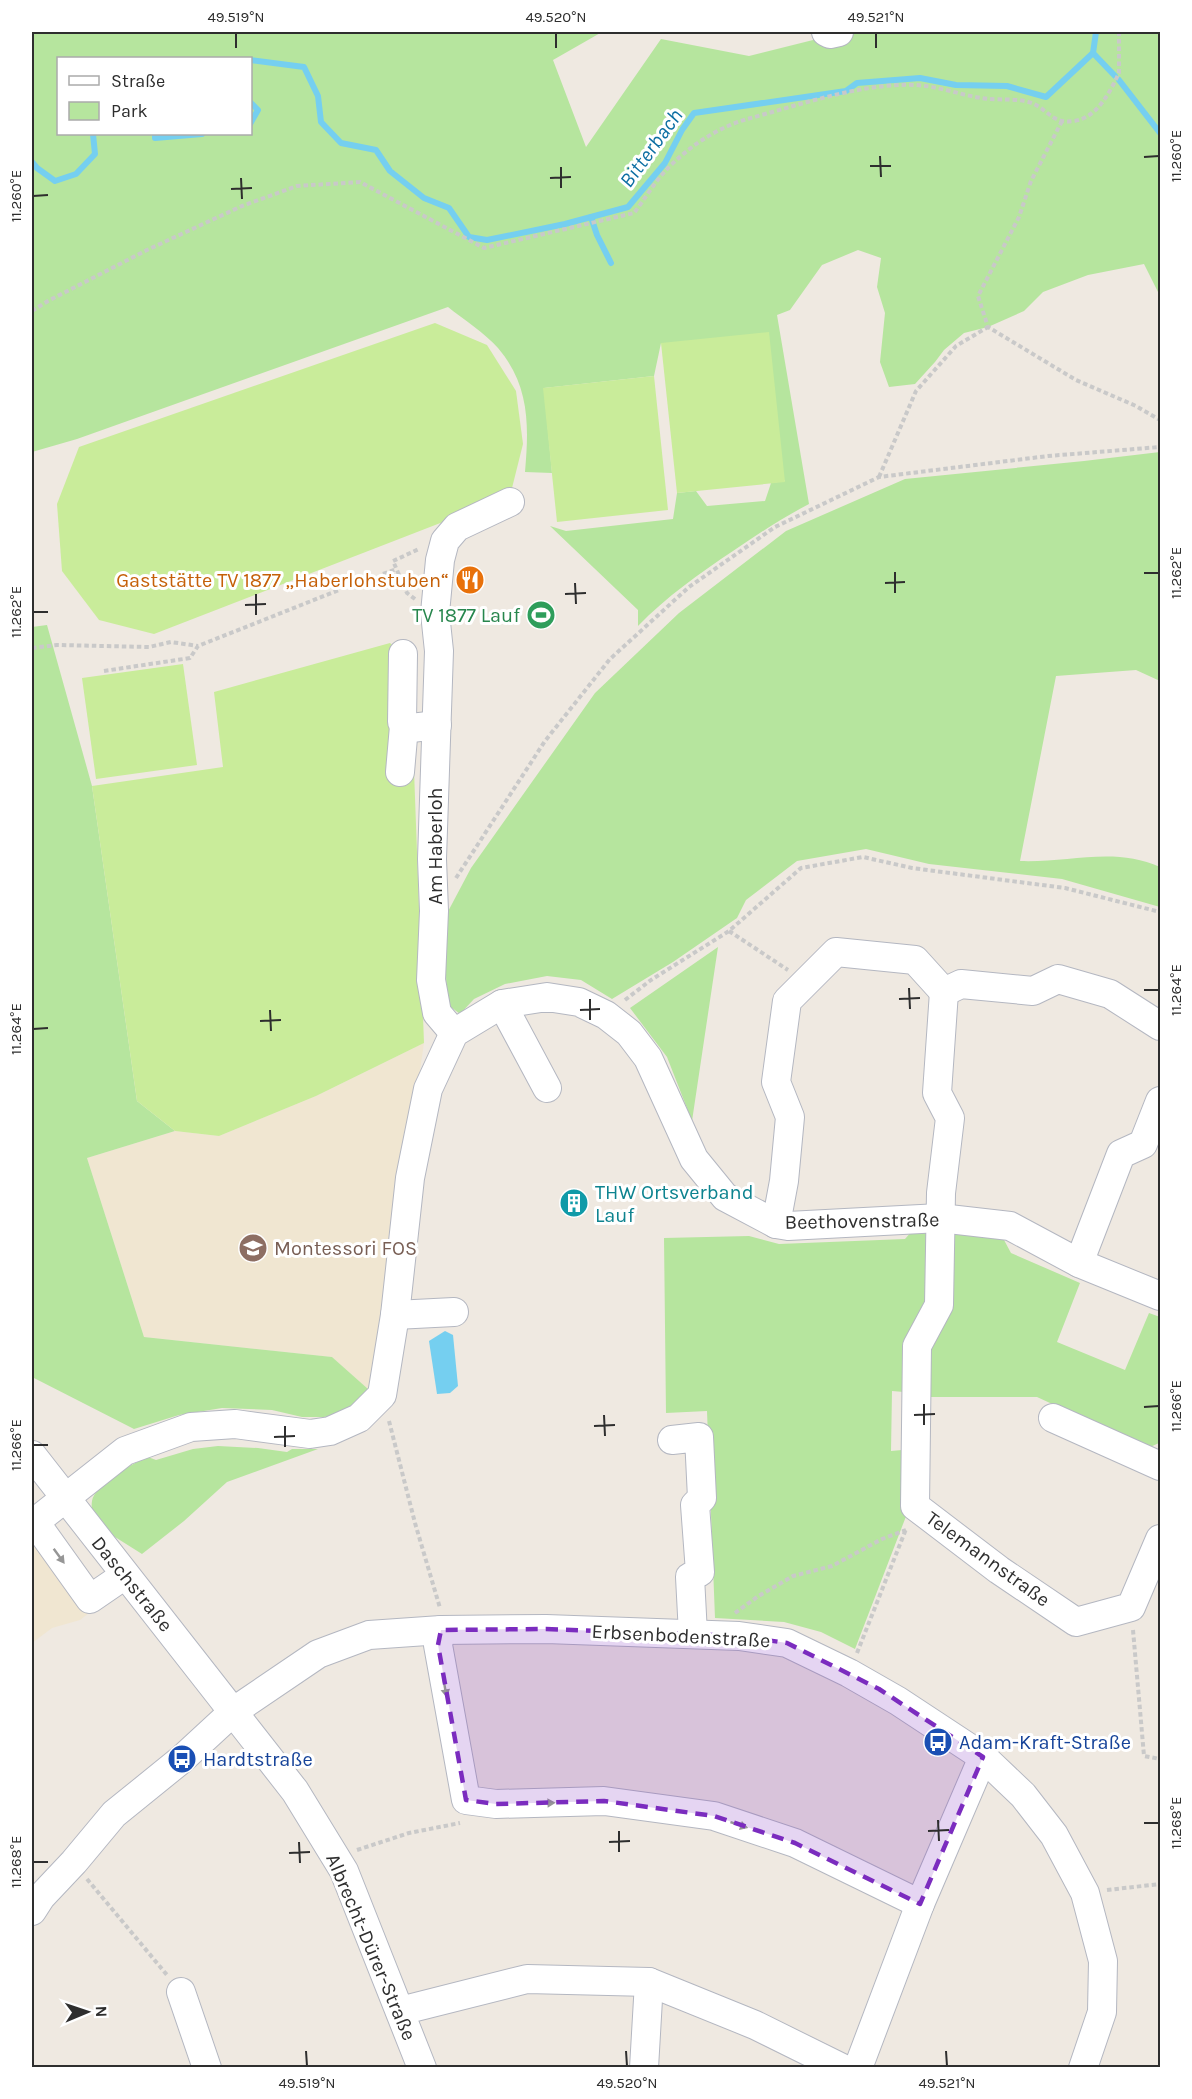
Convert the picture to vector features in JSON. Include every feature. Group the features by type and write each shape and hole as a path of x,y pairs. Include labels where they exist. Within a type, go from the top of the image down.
{"street":[{"path":"826,32 839,32"},
{"name":"Am Haberloh","path":"454,1033 436,1013 431,980 434,911 432,859 439,651 435,614 440,560 445,542 457,527 510,502"},
{"path":"400,772 404,726 401,718 403,654"},
{"path":"404,726 411,728 437,725"},
{"path":"776,1224 784,1181 790,1117 776,1082 787,1002 836,952 915,960 944,992 962,984 1033,991 1058,979 1110,994 1161,1026"},
{"name":"Telemannstraße","path":"944,992 938,1093 950,1118 941,1193 939,1305 916,1346 910,1518 999,1570 1076,1622 1131,1607"},
{"name":"Beethovenstraße","path":"454,1033 502,1004 547,997 579,1002 606,1015 628,1033 648,1058 694,1160 725,1197 776,1224 788,1226 940,1218 1010,1226 1079,1263 1161,1296"},
{"path":"502,1004 547,1088"},
{"path":"125,1575 90,1599 34,1522 125,1451 191,1427 235,1424 310,1434 330,1431 359,1418 382,1395 395,1315 410,1178 428,1089 454,1033"},
{"path":"1079,1263 1121,1154 1143,1144 1161,1101"},
{"path":"395,1315 454,1312"},
{"path":"1053,1418 1161,1466"},
{"path":"672,1440 699,1437 702,1498 695,1505 699,1572 690,1577 693,1634"},
{"name":"Daschstraße","path":"32,1455 234,1712"},
{"path":"1131,1607 1161,1539"},
{"name":"Erbsenbodenstraße","path":"234,1712 318,1654 369,1635 441,1630 546,1629 723,1635 787,1643 849,1673 898,1701 983,1757 1023,1795 1054,1835 1085,1893 1103,1961 1102,2012 1083,2067"},
{"path":"441,1630 438,1646 466,1800 496,1804 604,1801 714,1816 795,1843 920,1904"},
{"path":"32,1911 41,1896 74,1862 114,1814 182,1759 234,1712"},
{"name":"Albrecht-Dürer-Straße","path":"234,1712 296,1791 344,1871 422,2067"},
{"path":"858,2067 920,1904 983,1757"},
{"path":"400,2012 527,1979 649,1982 755,2025 842,2067"},
{"path":"644,2067 649,1982"},
{"path":"181,1992 207,2067"}],"path":[{"path":"32,311 158,245 242,206 297,186 360,182 484,248 634,213 668,168 709,134 728,124 867,89 911,85 928,87 987,99 1034,104 1050,117 1062,121 1076,121 1091,115 1107,96 1119,73 1119,32"},
{"path":"1062,121 1031,181 1018,217 978,296 988,327 1076,380 1137,406 1161,420"},
{"path":"879,477 916,391 956,345 988,327"},
{"path":"454,881 545,741 610,659 689,587 775,527 879,477 1048,456 1161,447"},
{"path":"382,574 397,569"},
{"path":"32,648 57,645 149,647 171,642 198,646 339,590"},
{"path":"104,671 190,658 198,646"},
{"path":"606,1015 651,980 729,931 801,867 863,857 912,868 1065,888 1161,912"},
{"path":"729,931 793,973 804,984"},
{"path":"382,1395 442,1616 441,1630"},
{"path":"723,1635 735,1613 757,1597 793,1576 832,1566 882,1539 910,1518"},
{"path":"849,1673 910,1518"},
{"path":"1131,1607 1144,1756 1161,1759"},
{"path":"338,1862 355,1851 398,1837 462,1822 466,1800"},
{"path":"74,1862 181,1992"},
{"path":"1085,1893 1161,1884"}],"highlighted area":[{"path":"546,1629 739,1636 787,1643 879,1689 983,1757 920,1904 795,1843 714,1816 604,1801 496,1804 466,1800 438,1645 441,1630"}],"shaded area":[{"name":"Montessori FOS","path":"424,1043 380,1344 368,1389 332,1357 144,1337 87,1158 175,1131 219,1136 316,1096"},
{"path":"32,1530 94,1609 80,1620 52,1628 32,1643"}],"green space":[{"path":"32,32 602,32 553,60 586,147 661,39 749,56 845,32 1160,32 1160,296 1144,264 1088,275 1043,292 1024,311 988,327 964,333 944,350 915,384 889,387 880,362 885,313 877,287 881,258 858,250 822,265 790,310 777,315 809,504 770,526 708,568 672,595 638,626 638,610 550,526 566,531 673,519 677,493 696,491 707,506 765,501 771,483 785,481 661,343 654,376 544,388 552,473 525,472 527,423 525,407 522,392 509,362 481,332 448,307 77,439 32,452"},
{"path":"435,323 487,345 516,391 523,444 510,496 154,634 99,620 62,571 57,504 79,447"},
{"path":"769,332 785,482 677,493 661,343"},
{"path":"654,376 668,510 557,522 543,388"},
{"path":"1160,452 1160,681 1136,670 1056,676 1020,861 1108,856 1143,861 1160,867 1160,907 1062,879 929,864 866,849 797,861 746,900 737,918 673,962 612,999 581,980 547,976 505,984 474,999 460,1014 447,1004 444,919 471,868 595,693 679,613 786,531 905,479"},
{"path":"47,625 92,786 137,1101 175,1131 87,1158 144,1337 332,1357 368,1389 347,1412 324,1417 302,1417 272,1410 222,1408 179,1415 134,1429 32,1377 32,627"},
{"path":"390,643 410,661 424,1043 316,1096 219,1136 175,1131 137,1101 92,786 223,767 214,692"},
{"path":"183,664 197,765 96,779 82,678"},
{"path":"718,947 692,1121 667,1057 630,1008"},
{"path":"912,1231 925,1233 931,1242 932,1303 904,1392 892,1391 891,1451 902,1450 910,1506 855,1649 821,1632 784,1622 715,1618 707,1411 666,1413 664,1238 749,1236 779,1244 905,1239"},
{"path":"960,1231 1004,1240 1011,1253 1080,1283 1057,1342 1125,1370 1149,1313 1160,1317 1159,1443 1148,1448 1037,1397 924,1397 924,1347 950,1239"},
{"path":"218,1446 287,1452 292,1449 318,1449 227,1482 184,1521 142,1554 115,1537 102,1533 93,1514 92,1501 107,1481 148,1457 156,1460 193,1449"}],"water":[{"path":"445,1331 453,1335 458,1386 450,1393 437,1394 429,1341"}],"waterway":[{"name":"Bitterbach","path":"252,60 304,67 318,96 321,122 341,143 376,150 390,171 424,198 449,208 469,237 487,240 565,224 628,207 665,163 682,130 694,113 846,91 857,83 920,78 956,85 1007,86 1046,97 1093,53 1096,32"},
{"path":"1093,53 1115,76"},
{"path":"1119,80 1160,133"},
{"name":"Bitterbach","path":"252,104 258,110 252,120"},
{"name":"Bitterbach","path":"32,162 55,181 76,174 95,154 93,135"},
{"name":"Bitterbach","path":"155,135 155,138 190,135"},
{"path":"591,217 611,263"}],"place":[{"name":"Gaststätte TV 1877 „Haberlohstuben“","path":"470,580"},
{"name":"TV 1877 Lauf","path":"541,615"},
{"name":"THW Ortsverband Lauf","path":"574,1203"},
{"name":"Montessori FOS","path":"253,1248"},
{"name":"Adam-Kraft-Straße","path":"938,1742"},
{"name":"Hardtstraße","path":"182,1759"}]}
